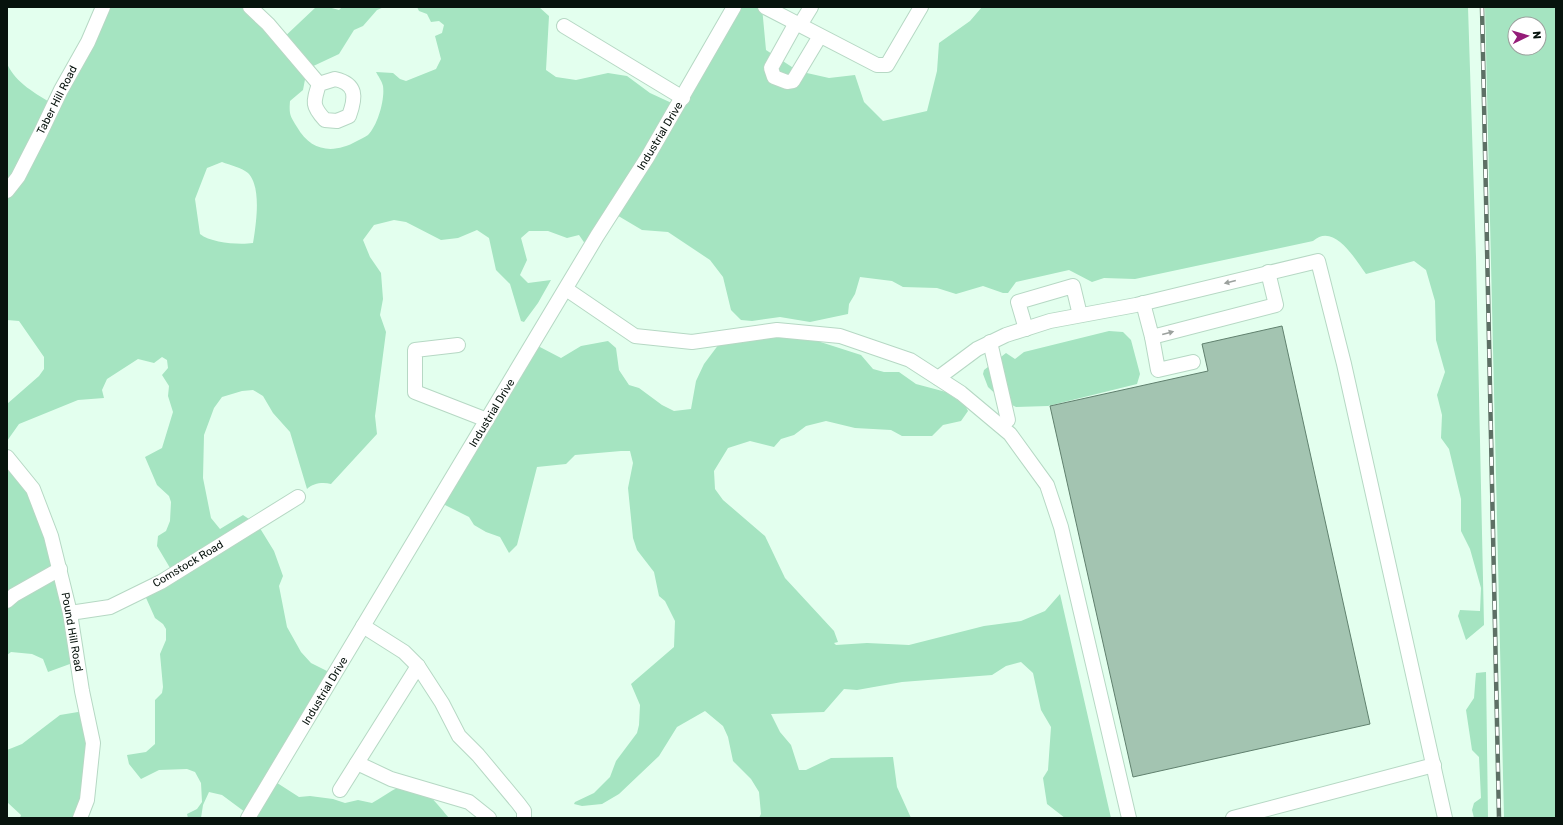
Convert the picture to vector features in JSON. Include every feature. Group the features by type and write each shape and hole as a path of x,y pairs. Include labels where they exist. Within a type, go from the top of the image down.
{"street":[{"name":"Taber Hill Road","path":"7,191 18,177 61,90 88,42 103,7"},
{"path":"250,7 268,24 319,84"},
{"name":"Industrial Drive","path":"248,818 597,236 683,98 734,7"},
{"path":"765,7 877,65 887,65 921,7"},
{"path":"811,7 798,24 771,68 774,77 787,82 793,81 820,36"},
{"path":"564,26 683,98"},
{"path":"938,378 977,349 990,342 1006,335 1050,321 1143,303 1318,261 1346,371 1445,818"},
{"path":"1152,337 1276,305 1268,272"},
{"path":"1026,329 1018,302 1073,286 1080,316"},
{"path":"566,289 634,336 692,342 777,330 840,336 910,360 960,393 1010,434 1047,485 1061,527 1129,818"},
{"path":"1143,303 1152,337 1158,370 1193,362"},
{"path":"990,342 1008,420"},
{"path":"458,345 415,350 415,392 488,420"},
{"name":"Pound Hill Road","path":"7,457 33,489 51,536 70,613 82,691 93,743 87,800 80,818"},
{"name":"Comstock Road","path":"70,613 110,607 161,582 298,497"},
{"path":"7,601 14,595 60,569"},
{"path":"363,626 404,652 418,666 442,703 458,736 478,755 518,803 524,811 524,818"},
{"path":"340,790 418,666"},
{"path":"357,763 391,779 469,802 489,818"},
{"path":"1233,818 1434,765"}],"green space":[{"path":"105,7 259,7 280,41 316,7 328,7 339,10 342,7 384,7 377,10 363,26 354,30 339,54 307,69 303,90 290,101 290,115 309,142 316,146 332,149 348,145 368,135 372,131 378,119 383,98 381,80 376,72 393,73 400,79 406,81 436,69 441,59 435,36 442,33 444,25 439,21 431,22 427,14 419,11 417,7 539,7 549,16 546,70 556,77 576,80 608,73 627,76 650,93 676,105 735,7 762,7 766,50 798,71 829,78 855,75 864,102 883,121 927,111 937,71 939,43 970,21 982,7 1468,7 1476,257 1484,625 1466,640 1458,616 1460,610 1480,611 1481,588 1470,549 1461,531 1461,499 1449,449 1441,438 1442,415 1437,395 1445,372 1436,340 1435,301 1426,270 1414,261 1366,274 1350,252 1336,239 1329,236 1321,236 1313,241 1135,279 1104,278 1092,282 1069,270 1016,282 1008,293 1003,293 983,286 956,294 937,288 903,287 892,281 860,277 855,294 849,304 848,314 810,322 780,317 752,321 741,320 731,310 723,277 710,260 668,232 642,230 615,214 590,251 579,235 567,238 548,231 529,231 521,238 527,260 520,275 528,283 551,280 538,303 524,322 521,321 510,284 496,270 489,238 477,230 458,238 441,240 406,222 394,220 374,225 363,240 370,257 381,273 383,299 380,315 386,332 375,416 377,434 331,484 325,483 312,485 307,489 290,432 273,413 263,396 253,390 242,391 222,397 214,408 204,435 203,478 211,518 220,529 243,515 258,525 274,551 283,576 279,586 287,627 301,652 311,663 333,674 271,779 299,797 310,796 333,799 345,803 358,800 372,803 399,787 406,785 414,786 421,789 434,800 449,818 249,818 249,815 222,795 209,792 203,805 201,818 188,818 187,814 197,809 202,802 201,783 195,772 187,769 159,770 141,779 129,764 127,755 146,752 155,744 155,700 162,693 163,687 160,654 166,640 166,629 163,624 155,618 143,591 173,573 157,546 158,536 166,531 170,521 171,502 169,496 157,485 145,457 162,448 173,412 168,396 169,386 162,375 168,368 167,360 162,357 154,363 138,359 107,379 102,390 104,398 78,400 19,424 7,441 7,404 39,376 44,369 44,357 19,321 7,320 7,64 21,83 53,104","holes":["222,162 245,171 252,179 257,197 253,243 225,243 200,234 195,199 207,168"]},
{"path":"1485,7 1556,7 1556,818 1504,818"},
{"path":"1109,331 1123,332 1131,340 1140,374 1137,384 1048,406 1016,407 1002,400 988,387 983,374 984,370 1006,353 1015,359 1024,352"},
{"path":"758,334 808,338 861,355 873,369 884,372 899,372 916,384 946,392 965,405 968,411 961,421 943,425 932,436 902,436 891,430 855,428 826,421 806,426 794,435 781,439 774,447 750,441 728,448 714,471 715,489 723,500 765,536 785,578 834,631 838,642 834,643 836,645 867,643 909,645 984,626 1021,621 1045,611 1060,594 1111,818 1065,818 1047,804 1043,778 1048,770 1051,727 1041,710 1033,673 1021,662 1006,666 992,675 902,682 857,690 844,689 824,712 771,714 780,732 791,745 799,770 806,770 831,758 893,757 897,787 911,818 759,818 761,814 759,792 751,779 733,761 728,737 723,726 705,711 677,727 659,756 619,794 602,804 582,806 574,804 575,802 594,793 610,777 616,761 637,733 640,705 631,684 674,647 675,621 665,601 659,596 654,572 637,550 633,538 628,488 633,463 630,451 575,455 566,464 537,467 517,545 509,553 500,537 486,532 474,525 469,517 441,503 538,346 561,358 581,346 608,341 616,348 619,370 629,385 639,388 662,405 674,411 691,409 696,381 704,364 719,344"},
{"path":"7,456 35,489 78,661 48,672 43,659 32,654 11,652 7,655"},
{"path":"1486,672 1488,818 1474,818 1472,810 1474,803 1481,798 1479,757 1472,750 1466,710 1474,698 1476,673"},
{"path":"84,711 88,741 82,797 77,818 20,818 21,815 7,802 7,750 22,744 60,715"}],"building":[{"path":"1282,326 1370,724 1133,777 1050,406 1208,371 1202,344"}],"railway":[{"path":"1482,7 1499,818"}]}
